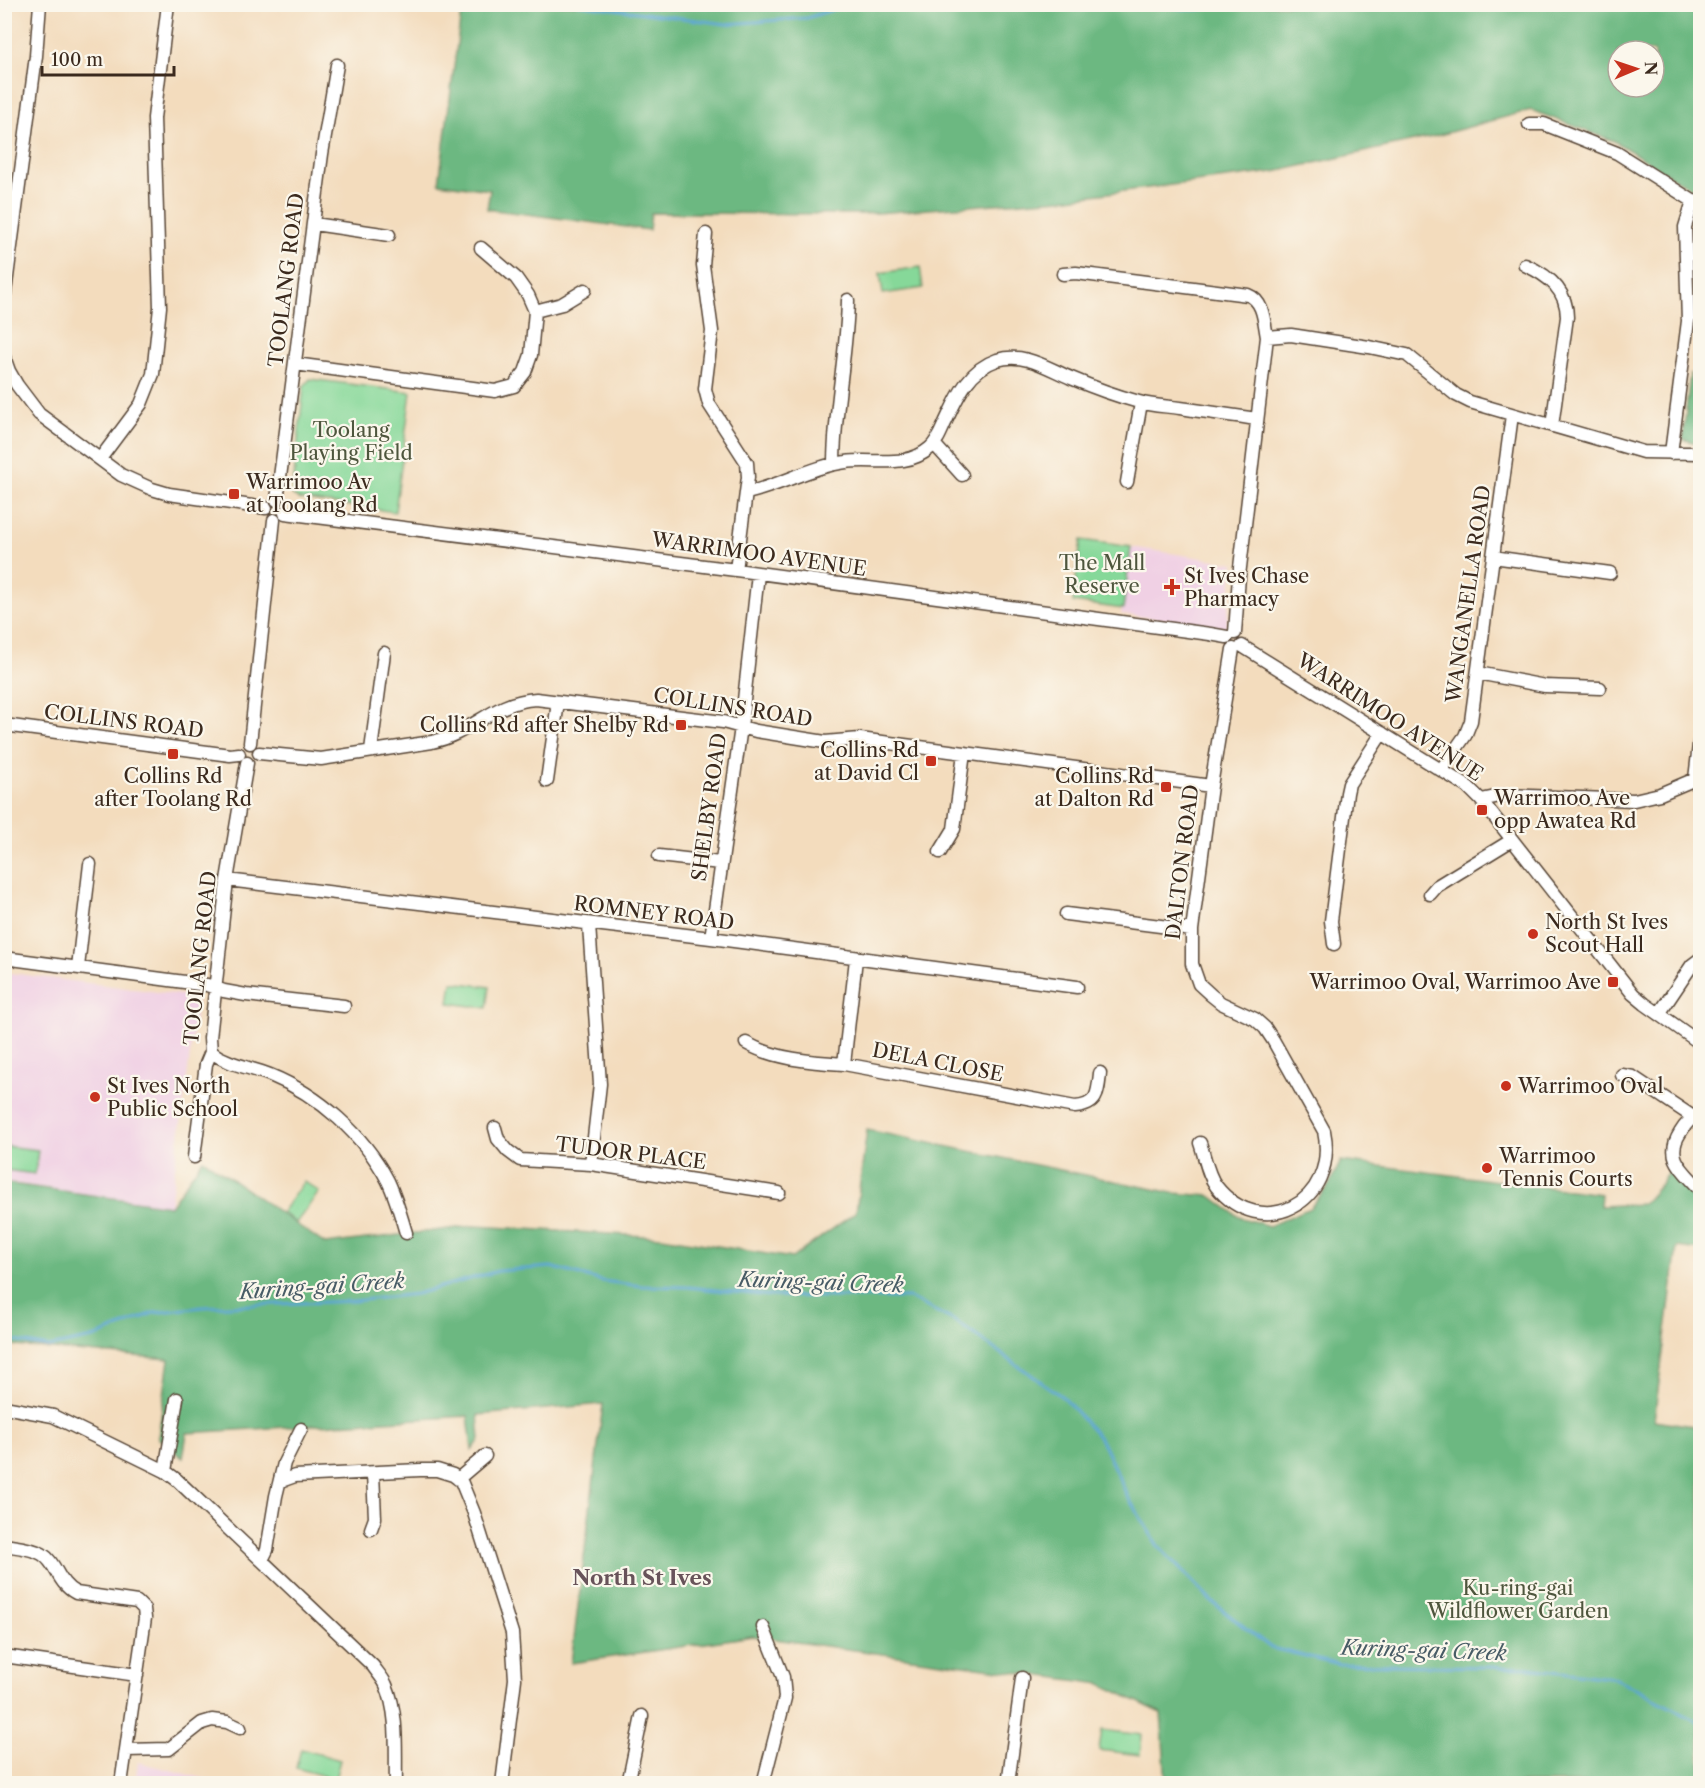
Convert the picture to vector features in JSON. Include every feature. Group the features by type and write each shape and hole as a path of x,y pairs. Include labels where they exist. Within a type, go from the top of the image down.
{"street":[{"path":"4,300 6,269 36,56 40,4"},
{"path":"100,459 141,404 153,374 160,307 154,118 168,4"},
{"name":"TOOLANG ROAD","path":"277,500 322,154 337,65"},
{"path":"1529,124 1544,124 1617,153 1697,202 1685,227 1688,321 1671,453"},
{"path":"314,224 389,235"},
{"path":"706,234 703,265 712,331 705,389 709,404 747,463 748,477 735,570"},
{"path":"295,364 495,391 514,386 525,372 531,356 535,311 528,295 516,278 481,248"},
{"path":"1525,265 1538,270 1559,288 1567,306 1552,426"},
{"name":"DALTON ROAD","path":"1063,274 1076,273 1248,295 1260,304 1267,337 1239,576 1234,641 1211,786 1192,930 1192,964 1199,984 1221,1003 1255,1019 1265,1028 1324,1131 1327,1145 1326,1163 1320,1180 1302,1202 1273,1213 1257,1212 1243,1208 1228,1199 1215,1184 1200,1143"},
{"path":"535,311 562,304 585,290"},
{"path":"834,464 834,432 848,321 848,300"},
{"path":"1267,337 1292,335 1369,347 1407,356 1456,395 1470,402 1643,452 1701,453"},
{"path":"4,357 17,385 39,414 121,475 169,494 266,508"},
{"path":"746,493 847,461 891,462 908,460 923,453 934,444 969,378 997,360 1029,359 1071,378 1141,403 1257,419"},
{"path":"1127,482 1141,403"},
{"name":"WANGANELLA ROAD","path":"1441,770 1465,736 1471,722 1512,415"},
{"path":"934,444 962,475"},
{"path":"277,500 284,504 285,513 281,519 274,520 268,517 266,508 269,502 277,500"},
{"name":"WARRIMOO AVENUE","path":"285,513 1210,633 1234,641 1462,783 1481,800 1633,994 1701,1042"},
{"path":"250,743 274,520"},
{"path":"1493,557 1610,573"},
{"name":"SHELBY ROAD","path":"711,938 741,727 758,574"},
{"path":"371,750 384,653"},
{"path":"1478,672 1545,686 1600,688"},
{"name":"COLLINS ROAD","path":"259,753 321,759 446,738 505,705 524,700 723,722 756,731 825,742 860,739 1211,786"},
{"path":"546,782 558,702"},
{"name":"COLLINS ROAD","path":"4,725 230,754 243,758"},
{"path":"1334,944 1331,921 1349,784 1382,733"},
{"path":"1481,800 1504,795 1634,800 1660,794 1698,778 1701,736"},
{"path":"250,743 259,753 255,761 243,758 242,746 250,743"},
{"path":"940,852 954,829 964,753"},
{"name":"TOOLANG ROAD","path":"194,1157 206,1064 211,1052 215,988 243,758"},
{"path":"1430,894 1437,886 1512,840"},
{"path":"659,856 720,863"},
{"path":"78,967 90,864"},
{"name":"ROMNEY ROAD","path":"227,880 711,938 1077,987"},
{"path":"1066,914 1192,930"},
{"path":"589,925 600,1084 591,1164"},
{"path":"4,958 207,985 246,995 344,1006"},
{"path":"844,1064 856,959"},
{"path":"1659,1014 1692,965 1701,959"},
{"name":"DELA CLOSE","path":"746,1043 761,1051 1075,1107 1091,1102 1098,1093 1100,1073"},
{"path":"211,1052 224,1061 270,1075 294,1087 339,1119 376,1160 389,1183 406,1233"},
{"path":"1622,1076 1633,1077 1697,1115 1685,1125 1676,1138 1672,1150 1676,1162 1701,1189"},
{"name":"TUDOR PLACE","path":"495,1128 498,1139 520,1160 591,1164 779,1193"},
{"path":"165,1471 177,1399"},
{"path":"4,1407 53,1416 165,1471 373,1666 386,1683 391,1700 396,1784"},
{"path":"262,1560 267,1550 284,1463 302,1429"},
{"path":"458,1479 485,1456"},
{"path":"280,1481 295,1476 437,1470 458,1479 467,1492 512,1633 515,1680 502,1784"},
{"path":"370,1529 375,1518 373,1473"},
{"path":"4,1545 40,1553 47,1559 67,1588 76,1593 137,1602 144,1609 145,1618 121,1784"},
{"path":"763,1627 785,1687 785,1698 763,1784"},
{"path":"4,1656 137,1675"},
{"path":"1008,1784 1022,1678"},
{"path":"628,1784 642,1716"},
{"path":"126,1750 169,1749 177,1745 202,1723 212,1720 227,1722 240,1728"}],"shaded area":[{"path":"1131,547 1234,563 1226,628 1121,614"},
{"name":"St Ives North Public School","path":"10,973 189,996 197,1001 170,1206 5,1182 4,1012"},
{"path":"138,1762 222,1783 135,1783"}],"green space":[{"path":"462,5 1700,5 1700,192 1614,141 1531,110 1432,137 1274,172 1061,199 863,214 651,213 649,230 487,209 490,190 439,183"},
{"path":"920,267 923,288 883,294 880,273"},
{"path":"1690,374 1700,377 1700,443 1683,439"},
{"name":"Toolang Playing Field","path":"310,379 411,392 395,512 298,499 292,494 304,386"},
{"name":"The Mall Reserve","path":"1081,540 1131,547 1123,609 1073,602"},
{"path":"452,982 490,987 487,1008 449,1003"},
{"name":"Ku-ring-gai Wildflower Garden","path":"867,1130 1173,1193 1211,1196 1239,1217 1269,1226 1310,1208 1329,1185 1341,1161 1601,1194 1600,1206 1643,1204 1661,1184 1671,1167 1700,1201 1700,1250 1677,1247 1654,1420 1700,1427 1700,1783 1166,1783 1161,1713 1101,1684 753,1636 571,1663 603,1404 478,1415 480,1440 472,1450 468,1416 187,1433 183,1458 158,1438 169,1359 5,1345 5,1183 170,1206 203,1159 325,1244 474,1226 662,1237 792,1258 856,1212"},
{"path":"5,1146 38,1150 35,1174 5,1170"},
{"path":"304,1181 319,1192 296,1223 282,1212"},
{"path":"1102,1730 1142,1735 1140,1755 1099,1750"},
{"path":"301,1749 340,1760 335,1779 296,1768"}],"waterway":[{"path":"577,4 726,24 807,18 850,4"},
{"path":"1157,4 1195,9 1218,4"},
{"name":"Kuring-gai Creek","path":"4,1339 49,1347 93,1338 153,1313 202,1307 354,1301 416,1294 498,1271 551,1267 602,1281 642,1286 688,1287 771,1296 909,1298 955,1321 1064,1398 1101,1440 1129,1499 1158,1546 1211,1601 1271,1648 1340,1664 1529,1668 1617,1679 1700,1723"}],"place":[{"name":"Warrimoo Av at Toolang Rd","path":"234,494"},
{"name":"St Ives Chase Pharmacy","path":"1172,587"},
{"name":"Collins Rd after Shelby Rd","path":"681,725"},
{"name":"Collins Rd after Toolang Rd","path":"173,754"},
{"name":"Collins Rd at David Cl","path":"931,761"},
{"name":"Collins Rd at Dalton Rd","path":"1166,787"},
{"name":"Warrimoo Ave opp Awatea Rd","path":"1482,810"},
{"name":"North St Ives Scout Hall","path":"1533,934"},
{"name":"Warrimoo Oval, Warrimoo Ave","path":"1613,982"},
{"name":"Warrimoo Oval","path":"1506,1086"},
{"name":"St Ives North Public School","path":"95,1097"},
{"name":"Warrimoo Tennis Courts","path":"1487,1168"}],"district":[{"name":"North St Ives","path":"642,1577"}]}
